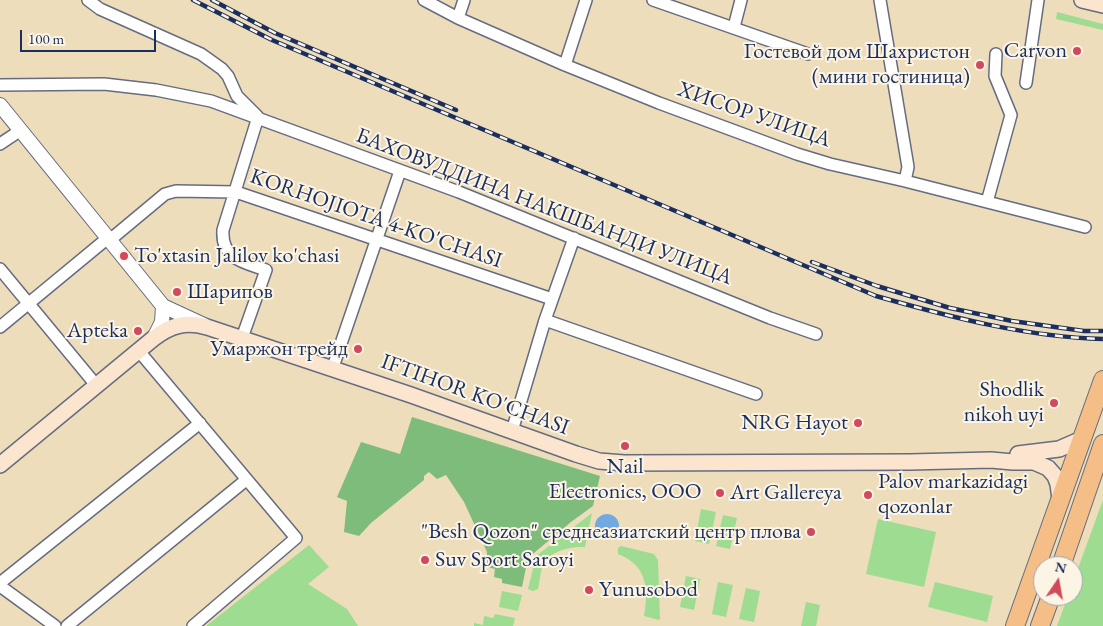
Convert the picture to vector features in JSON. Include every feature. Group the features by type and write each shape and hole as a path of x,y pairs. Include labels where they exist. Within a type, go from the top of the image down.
{"main road":[{"path":"1082,0 1103,5"},
{"name":"IFTIHOR KO'CHASI","path":"0,465 138,350 170,328 188,323 242,338 583,457 608,463 991,460 1034,462 1045,466 1053,473 1057,480 1060,500"},
{"path":"1015,626 1103,380"},
{"name":"IFTIHOR KO'CHASI","path":"991,460 1012,455 1059,449 1082,439"},
{"path":"1064,556 1103,444"},
{"path":"1040,626 1047,606"}],"street":[{"path":"88,0 100,8 201,54 222,69 228,76 237,96 258,117 223,230 226,250 232,257 266,270 242,338"},
{"name":"ХИСОР УЛИЦА","path":"424,0 458,18 565,66 797,154 830,164 1085,227"},
{"path":"458,18 464,0"},
{"path":"565,66 586,0"},
{"path":"653,0 808,54"},
{"path":"734,27 741,0"},
{"path":"880,0 908,167 905,181"},
{"path":"1026,83 1038,1"},
{"path":"986,202 1011,115 995,76 996,54"},
{"name":"БАХОВУДДИНА НАКШБАНДИ УЛИЦА","path":"0,85 104,84 156,90 211,101 459,192 770,318 816,334"},
{"path":"0,105 110,238 163,306 208,327"},
{"path":"0,144 21,130"},
{"path":"332,368 400,171"},
{"name":"KORHOJIOTA 4-KO'CHASI","path":"0,327 165,194 176,191 236,192 552,299"},
{"path":"512,431 545,320 574,238"},
{"path":"0,268 96,385"},
{"path":"154,338 162,322 163,306"},
{"path":"545,320 756,394"},
{"path":"138,350 296,538 193,626"},
{"path":"55,626 0,584 200,424"},
{"path":"67,626 246,480"}],"green space":[{"path":"1057,12 1103,24 1103,30 1056,19"},
{"path":"412,417 600,476 593,506 528,558 522,587 502,583 502,579 494,577 495,569 487,567 487,552 464,502 446,475 437,479 429,472 424,476 424,480 371,523 359,536 344,532 347,501 337,497 361,442 400,454"},
{"path":"1103,500 1103,626 1057,626 1064,606 1083,606 1083,556"},
{"path":"701,509 716,512 709,544 695,541"},
{"path":"592,513 585,547 561,550 550,556 543,565 538,589 533,591 528,589 536,556"},
{"path":"723,515 737,518 730,549 716,546"},
{"path":"878,519 936,532 924,587 866,574"},
{"path":"309,545 329,567 308,584 347,609 358,626 206,626"},
{"path":"621,546 654,554 658,560 659,620 644,616 646,587 644,579 635,565 618,554 618,548"},
{"path":"686,576 700,579 694,610 680,607"},
{"path":"718,582 733,585 726,617 712,614"},
{"path":"935,582 993,596 987,622 928,607"},
{"path":"746,588 760,591 754,622 739,619"},
{"path":"502,591 522,595 518,611 499,607"},
{"path":"806,602 820,605 816,626 801,626"},
{"path":"495,614 515,618 513,626 474,626 474,623 483,625 484,616 493,618"}],"water":[{"path":"607,514 612,515 618,521 618,531 612,537 607,538 602,537 596,531 595,526 596,521 602,515"}],"railway":[{"path":"193,0 272,40 876,296 988,325 1045,334 1103,339"},
{"path":"212,0 275,33 456,110"},
{"path":"812,262 877,286 950,308 1012,321 1084,331 1103,331"}],"place":[{"name":"Carvon","path":"1077,51"},
{"name":"Гостевой дом Шахристон (мини гостиница)","path":"980,65"},
{"name":"To'xtasin Jalilov ko'chasi","path":"124,256"},
{"name":"Шарипов","path":"177,292"},
{"name":"Apteka","path":"138,331"},
{"name":"Умаржон трейд","path":"358,349"},
{"name":"Shodlik nikoh uyi","path":"1054,403"},
{"name":"NRG Hayot","path":"858,423"},
{"name":"Nail Electronics, ООО","path":"625,446"},
{"name":"Art Gallereya","path":"720,493"},
{"name":"Palov markazidagi qozonlar","path":"868,495"},
{"name":"\"Besh Qozon\" среднеазиатский центр плова","path":"811,532"},
{"name":"Suv Sport Saroyi","path":"425,560"},
{"name":"Yunusobod","path":"589,590"}]}
